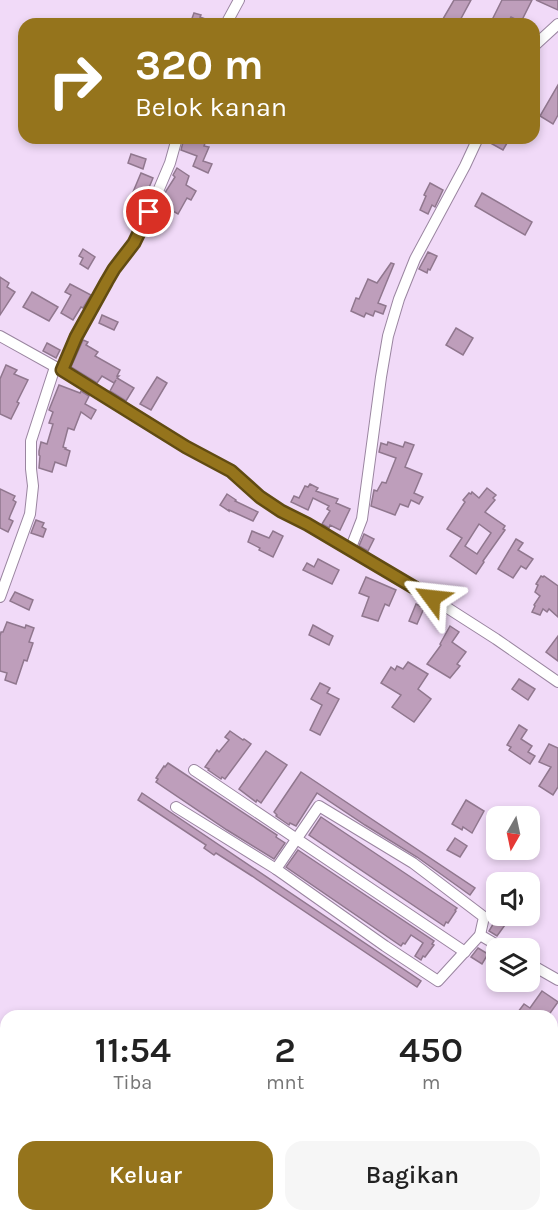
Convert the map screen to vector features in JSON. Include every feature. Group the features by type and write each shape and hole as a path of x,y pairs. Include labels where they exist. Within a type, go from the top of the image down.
{"street":[{"path":"229,18 239,0"},
{"path":"540,40 558,24"},
{"path":"0,597 30,514 33,486 31,441 58,369 114,269 142,229 170,163 175,144"},
{"path":"350,550 362,519 381,377 388,336 399,299 416,259 475,144"},
{"path":"0,336 186,447 231,471 271,505 307,524 473,624 558,682"},
{"path":"194,770 465,952"},
{"path":"176,807 276,869 438,981 480,935 484,917 413,863 318,806 276,869"},
{"path":"480,935 486,939"},
{"path":"540,970 558,980"}],"building":[{"path":"454,0 471,0 461,18 444,18"},
{"path":"502,0 532,0 523,18 493,18"},
{"path":"536,0 558,0 558,10"},
{"path":"194,13 203,18 192,18"},
{"path":"558,85 558,115 553,124 540,116"},
{"path":"182,144 205,144 204,146 209,147 203,161 212,164 208,173 193,166 197,156 181,150"},
{"path":"492,144 506,144 503,150"},
{"path":"131,154 146,159 143,169 128,163"},
{"path":"177,168 189,176 186,185 196,191 191,200 187,198 178,214 166,207 168,205 162,201 175,177 173,175"},
{"path":"141,173 153,178 148,190 144,188 140,195 133,192"},
{"path":"430,183 443,190 435,207 432,205 428,214 420,210"},
{"path":"482,193 532,222 525,235 475,206"},
{"path":"83,249 95,257 88,269 80,264 83,258 79,256"},
{"path":"428,252 437,256 427,273 419,269"},
{"path":"391,263 394,264 378,303 386,306 383,314 375,311 373,316 366,313 364,317 351,311 368,279 377,283"},
{"path":"0,277 9,283 7,287 15,292 0,315"},
{"path":"70,284 91,295 73,320 61,313 71,295 65,292"},
{"path":"32,292 58,307 49,321 23,307"},
{"path":"102,315 118,322 114,330 99,323"},
{"path":"456,328 473,338 463,355 446,345"},
{"path":"83,340 88,342 86,345 98,352 95,356 120,370 117,378 134,388 126,401 110,391 116,380 114,383 102,376 97,383 71,367"},
{"path":"47,343 60,350 56,358 43,351"},
{"path":"6,365 17,370 14,374 28,380 11,419 0,414 0,379"},
{"path":"157,377 167,383 151,410 140,404"},
{"path":"59,385 80,393 81,391 89,396 85,404 96,410 91,419 81,412 74,430 68,428 63,447 70,451 66,466 55,462 52,472 39,468 39,451 41,442 47,444 53,424 49,423 53,412 49,410"},
{"path":"388,442 403,447 405,442 414,445 405,467 422,474 414,493 423,497 419,504 411,500 408,507 400,504 395,515 371,506 374,490 377,491 382,482 386,483 396,458 379,452 381,443 387,445"},
{"path":"310,484 318,488 316,491 338,499 336,503 350,509 340,530 322,524 330,511 327,509 329,506 313,498 308,510 291,502 294,496 299,498 305,486 308,487"},
{"path":"487,488 496,495 493,498 495,500 485,512 505,526 503,529 505,530 476,574 450,556 462,538 447,529 469,493 472,492 479,498","holes":["479,524 491,533 477,554 465,546"]},
{"path":"0,489 15,496 13,500 16,502 9,519 13,521 8,532 0,528"},
{"path":"227,494 235,501 258,512 253,521 220,505"},
{"path":"36,520 44,523 42,527 46,529 43,537 31,533"},
{"path":"252,531 269,538 273,531 283,536 273,557 248,542"},
{"path":"364,534 374,539 368,551 359,546"},
{"path":"516,539 523,543 518,550 533,559 526,569 521,566 513,578 498,569"},
{"path":"318,559 339,570 332,584 303,570 307,563 314,567"},
{"path":"541,576 558,586 558,617 549,609 547,612 543,609 540,615 532,612 540,596 535,592 538,585 536,584"},
{"path":"366,577 396,590 389,606 385,604 378,621 362,616 369,597 359,593"},
{"path":"15,592 33,600 29,610 10,601"},
{"path":"416,604 424,608 417,624 409,621"},
{"path":"7,622 25,628 26,625 34,628 29,642 33,643 27,661 24,660 16,684 5,680 7,673 0,671 0,636"},
{"path":"313,625 333,636 329,645 309,635"},
{"path":"450,626 459,632 452,642 466,652 457,664 460,666 450,678 427,664 441,645"},
{"path":"558,636 558,661 546,652"},
{"path":"408,662 428,674 418,689 431,699 414,722 392,707 401,695 381,683 391,667 395,670 397,666 403,669"},
{"path":"519,679 535,689 528,700 512,689"},
{"path":"320,683 330,688 327,693 339,699 320,735 310,730 322,705 311,699"},
{"path":"519,725 527,730 521,739 532,746 528,752 535,756 530,764 509,750 511,747 507,745"},
{"path":"230,731 251,744 225,779 222,777 221,779 205,767 217,750 219,752 229,740 225,737"},
{"path":"549,744 558,748 558,787 553,795 539,786 551,767 539,762"},
{"path":"266,751 287,765 261,803 257,800 256,802 239,789"},
{"path":"168,763 277,835 276,837 285,843 274,859 156,782 158,779 156,778"},
{"path":"301,772 475,888 470,895 417,857 317,793 296,826 290,823 289,825 274,812"},
{"path":"142,793 421,981 417,987 252,876 204,848 206,845 138,800"},
{"path":"466,800 484,811 472,833 452,824"},
{"path":"321,817 457,908 448,923 446,922 444,926 309,835"},
{"path":"455,838 467,846 460,857 447,850"},
{"path":"298,850 434,941 432,944 434,945 425,957 423,956 421,960 415,956 423,943 411,935 401,946 286,867"},
{"path":"492,926 504,926 497,936 489,931"},
{"path":"478,948 486,953 482,964 471,957"},
{"path":"542,991 558,1002 552,1010 520,1010 524,1004 530,1008"}],"route":[{"path":"149,212 134,243 114,269 76,337 62,370 200,456 231,471 271,505 432,598"}]}
